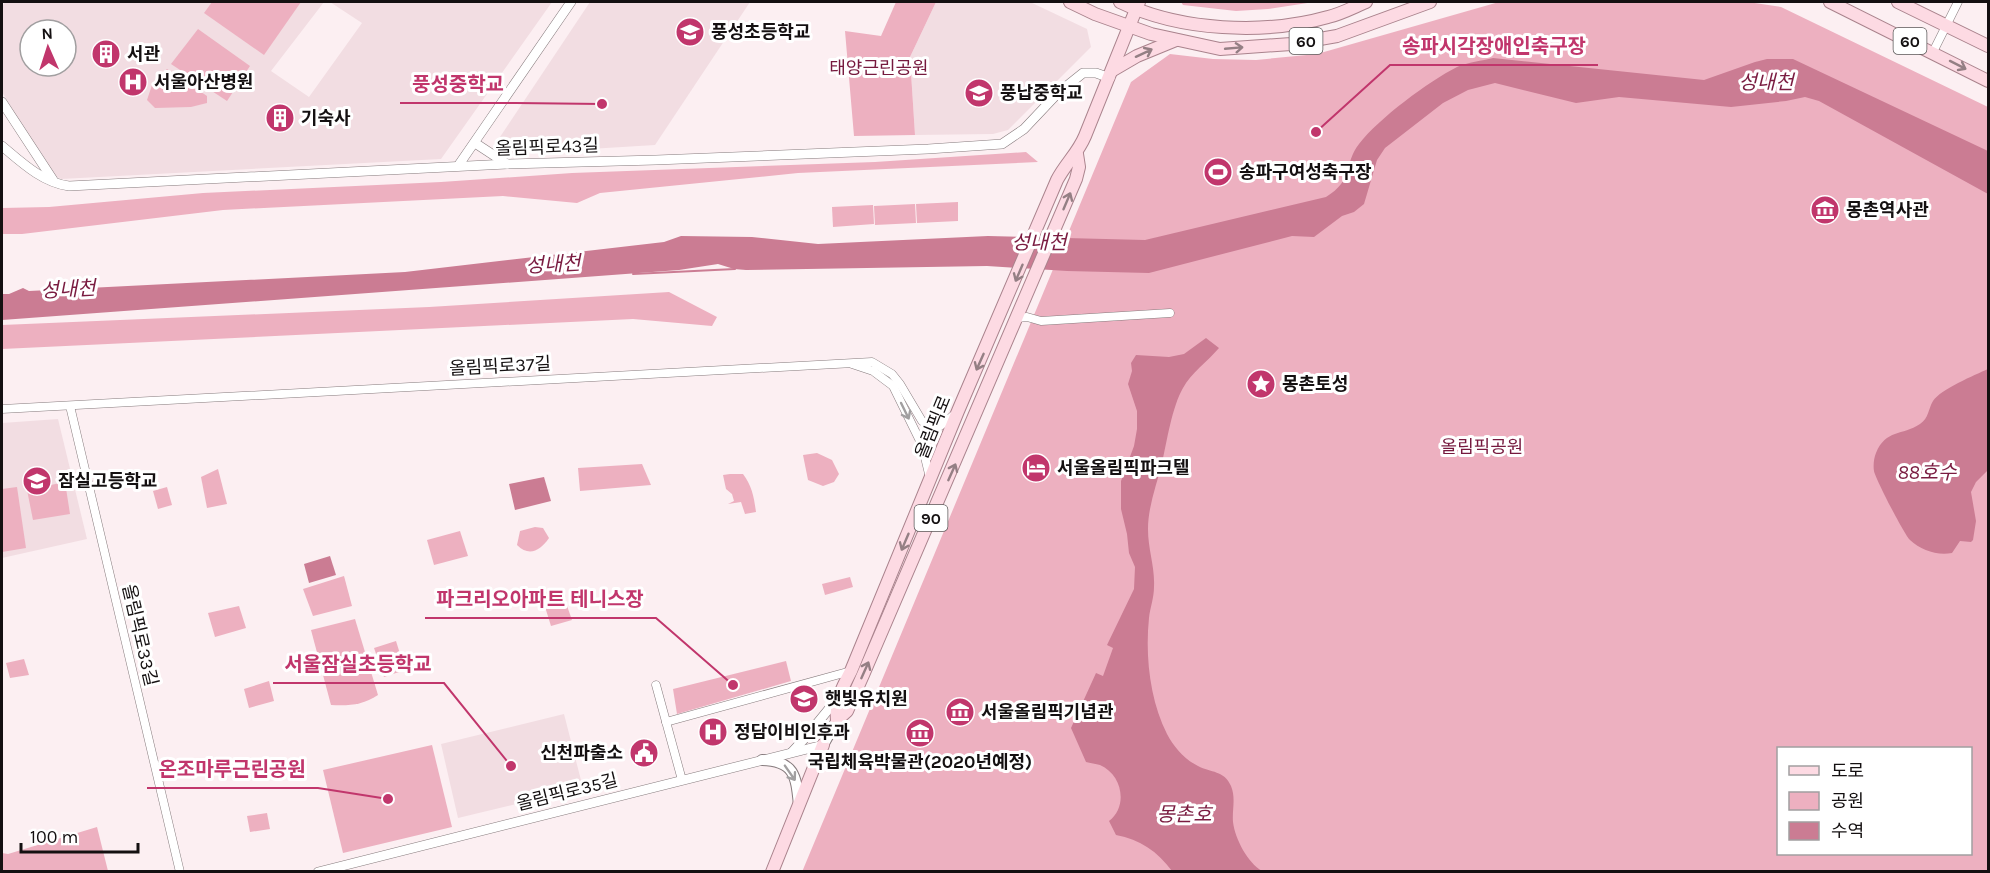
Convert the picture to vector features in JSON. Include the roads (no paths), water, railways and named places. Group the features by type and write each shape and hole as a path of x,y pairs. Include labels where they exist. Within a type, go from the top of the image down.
{"main road":[{"name":"60","path":"1070,2 1129,27 1220,49 1291,44 1337,36 1430,2"},
{"name":"60","path":"1120,2 1137,5 1181,21 1237,28 1288,26 1329,17 1366,2"},
{"name":"60","path":"1830,2 1989,81"},
{"name":"60","path":"1898,2 1989,44"},
{"path":"1906,2 1919,12"},
{"name":"올림픽로","path":"837,720 837,699 851,671 958,411 1004,309 1057,180 1066,162 1077,154 1137,5"},
{"path":"1111,74 1137,56 1177,39"},
{"name":"올림픽로","path":"772,872 823,745 837,720 847,711 1076,179 1079,167 1077,154"},
{"path":"762,760 780,761 791,771 796,780 799,805"}],"street":[{"path":"458,166 572,2"},
{"path":"1933,52 1958,2"},
{"name":"올림픽로43길","path":"56,185 91,186 458,166 664,160 1002,144 1024,129 1058,93 1083,73 1111,74"},
{"path":"2,102 56,185"},
{"path":"475,143 507,164"},
{"path":"2,146 30,169 56,185"},
{"path":"1018,315 1041,321 1170,313"},
{"path":"847,362 872,362 892,374 922,421 930,426 940,426 958,411"},
{"name":"올림픽로37길","path":"2,409 847,362 873,371 893,386 922,445 931,480"},
{"name":"올림픽로33길","path":"70,406 180,872"},
{"path":"666,722 851,671"},
{"path":"656,685 682,780"},
{"path":"791,753 837,699"},
{"name":"올림픽로35길","path":"318,872 823,745"}],"water":[{"name":"성내천","path":"1493,58 1704,80 1767,59 1793,59 1988,151 1988,194 1819,101 1805,97 1731,107 1619,97 1576,103 1495,83 1468,90 1443,103 1385,148 1377,160 1364,204 1354,212 1342,216 1314,237 1292,236 1149,273 987,266 746,270 718,264 679,270 2,320 2,294 9,294 23,288 29,291 405,272 664,242 681,236 752,237 818,244 988,236 1145,240 1326,197 1335,191 1345,178 1359,144 1391,112 1457,67"},
{"name":"몽촌호","path":"1206,338 1219,348 1190,377 1179,396 1149,512 1148,537 1154,587 1149,618 1148,662 1156,707 1167,734 1188,760 1221,774 1228,781 1233,795 1233,822 1236,836 1247,856 1262,871 1172,871 1148,847 1116,835 1109,821 1119,808 1121,800 1118,783 1108,770 1100,765 1086,762 1071,728 1096,673 1103,676 1113,648 1107,645 1134,589 1135,567 1129,553 1121,509 1121,481 1134,446 1137,429 1137,411 1128,384 1132,371 1131,363 1136,355 1169,357 1184,354"},
{"name":"88호수","path":"1988,369 1988,470 1976,482 1971,492 1976,521 1973,540 1971,542 1960,541 1952,553 1941,554 1930,551 1910,540 1902,528 1874,471 1875,455 1880,445 1890,436 1923,422 1937,396"},
{"path":"544,477 551,501 515,510 509,484"},
{"path":"330,556 336,575 309,583 304,564"}],"waterway":[{"name":"성내천","path":"633,274 735,269"}],"place":[{"name":"풍성초등학교","path":"690,32"},
{"name":"서관","path":"106,54"},
{"name":"서울아산병원","path":"133,82"},
{"name":"풍납중학교","path":"979,93"},
{"name":"풍성중학교","path":"602,104"},
{"name":"기숙사","path":"280,118"},
{"name":"송파시각장애인축구장","path":"1316,132"},
{"name":"송파구여성축구장","path":"1218,172"},
{"name":"몽촌역사관","path":"1825,210"},
{"name":"몽촌토성","path":"1261,384"},
{"name":"서울올림픽파크텔","path":"1036,468"},
{"name":"잠실고등학교","path":"37,481"},
{"name":"파크리오아파트 테니스장","path":"733,685"},
{"name":"햇빛유치원","path":"804,699"},
{"name":"서울올림픽기념관","path":"960,712"},
{"name":"정담이비인후과","path":"713,732"},
{"name":"국립체육박물관(2020년예정)","path":"920,733"},
{"name":"신천파출소","path":"644,753"},
{"name":"서울잠실초등학교","path":"511,766"},
{"name":"온조마루근린공원","path":"388,799"}],"park label":[{"name":"태양근린공원","path":"879,68"},
{"name":"올림픽공원","path":"1482,447"}]}
